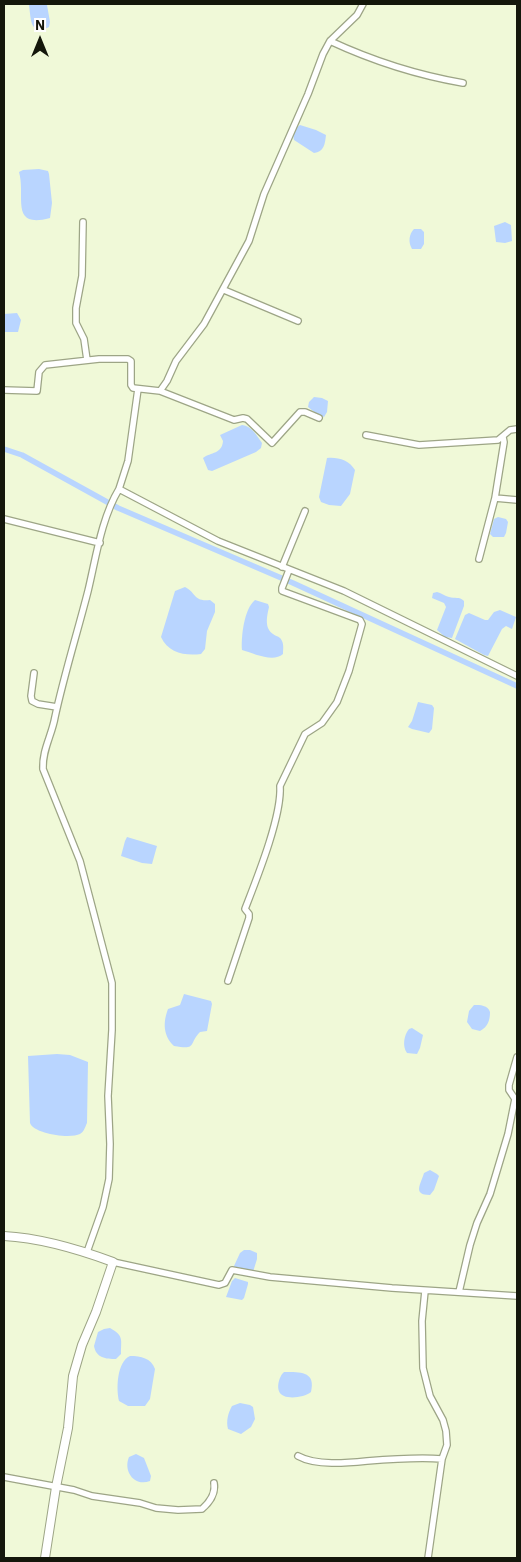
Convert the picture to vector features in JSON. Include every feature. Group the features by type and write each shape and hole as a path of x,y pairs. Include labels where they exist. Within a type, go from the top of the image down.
{"street":[{"path":"160,390 167,381 176,361 204,324 249,241 264,194 308,94 323,54 330,41 357,15 362,4"},
{"path":"330,41 370,59 430,77 463,83"},
{"path":"83,222 82,276 76,308 76,323 84,339 87,360"},
{"path":"224,290 298,321"},
{"path":"4,390 37,391 39,372 45,365 87,360 128,359 131,361 131,387 160,390 234,420 247,419 272,443 300,412 305,412 319,418"},
{"path":"87,1252 109,1179 108,1096 112,1030 112,983 80,861 43,769 43,758 107,514 118,491 128,461 138,389"},
{"path":"366,435 419,445 498,440 503,438 510,430 517,429"},
{"path":"480,559 495,498 504,442 503,438"},
{"path":"118,491 218,541 286,571 344,591 517,676"},
{"path":"495,498 517,500"},
{"path":"228,981 249,918 249,914 245,909 273,825 282,792 280,786 305,734 322,723 337,702 349,671 362,624 360,620 282,591 286,571 305,511"},
{"path":"4,519 100,543"},
{"path":"34,673 32,701 38,704 57,707"},
{"path":"459,1292 470,1245 477,1222 490,1194 512,1116 515,1099 509,1090 509,1086 517,1057"},
{"path":"4,1236 25,1238 87,1252 113,1262 219,1285 225,1284 232,1270 270,1277 425,1291 517,1296"},
{"path":"45,1558 56,1487 68,1428 73,1376 82,1345 96,1312 113,1262"},
{"path":"425,1291 422,1321 424,1368 430,1396 443,1420 447,1445 442,1459 428,1558"},
{"path":"298,1456 312,1461 349,1463 419,1458 442,1459"},
{"path":"4,1478 74,1490 92,1496 140,1503 156,1508 197,1510 202,1509 208,1504 215,1492 214,1483"}],"water":[{"path":"29,5 47,5 50,22 49,27 43,30 35,28 31,21"},
{"path":"300,125 326,135 320,151 314,153 294,140 294,131"},
{"path":"39,169 48,171 52,203 50,218 37,220 29,219 24,215 19,172"},
{"path":"505,222 511,225 512,241 505,243 496,242 494,226"},
{"path":"414,229 421,229 424,232 424,244 421,249 412,249 410,244 411,233"},
{"path":"17,313 21,320 18,332 4,332 4,314"},
{"path":"314,397 328,401 327,412 324,417 308,407 309,402"},
{"path":"242,425 249,427 254,432 262,443 261,448 212,471 208,470 203,458 221,448 223,441 220,435"},
{"path":"327,458 343,460 355,470 350,494 341,506 321,502 319,497"},
{"path":"498,517 506,519 508,522 504,537 493,537 490,534 494,519"},
{"path":"185,587 200,600 210,600 215,604 215,612 207,631 205,649 201,654 183,654 173,650 168,647 161,637 175,591"},
{"path":"437,592 464,601 464,606 452,638 445,637 437,630 446,607 444,603 432,598 433,593"},
{"path":"255,600 268,604 268,629 280,638 283,644 283,654 279,657 263,656 242,650 246,616 251,604"},
{"path":"500,610 516,617 512,629 506,626 502,629 488,656 455,639 465,615 469,613 488,620 494,612"},
{"path":"418,702 432,705 434,708 432,729 429,733 408,727"},
{"path":"127,837 157,846 152,864 142,863 121,856"},
{"path":"184,994 211,1001 212,1004 207,1031 200,1032 192,1045 186,1047 174,1046 170,1042 165,1029 168,1009 180,1005"},
{"path":"474,1005 486,1007 490,1012 488,1023 480,1031 472,1029 467,1022 469,1011"},
{"path":"412,1028 423,1035 417,1054 407,1053 404,1047 406,1034"},
{"path":"70,1055 88,1062 87,1123 80,1134 61,1136 45,1133 33,1127 30,1123 28,1056"},
{"path":"430,1170 439,1176 434,1190 430,1195 424,1195 419,1191 419,1188 424,1173"},
{"path":"244,1250 257,1253 253,1272 235,1269 234,1266 240,1253"},
{"path":"235,1278 248,1282 242,1300 226,1297"},
{"path":"110,1328 118,1333 121,1338 121,1354 116,1359 105,1358 99,1355 94,1346 98,1332"},
{"path":"130,1356 145,1358 151,1362 155,1369 150,1399 145,1406 128,1406 119,1401 118,1376 122,1364"},
{"path":"284,1372 301,1373 309,1376 312,1385 311,1392 294,1397 287,1397 281,1394 278,1384"},
{"path":"240,1403 253,1407 255,1419 251,1427 241,1434 228,1429 227,1423 228,1414 232,1406"},
{"path":"136,1454 144,1458 151,1476 150,1481 139,1482 131,1476 128,1468 129,1457"}],"waterway":[{"path":"4,449 22,455 118,508 293,583 517,686"}]}
